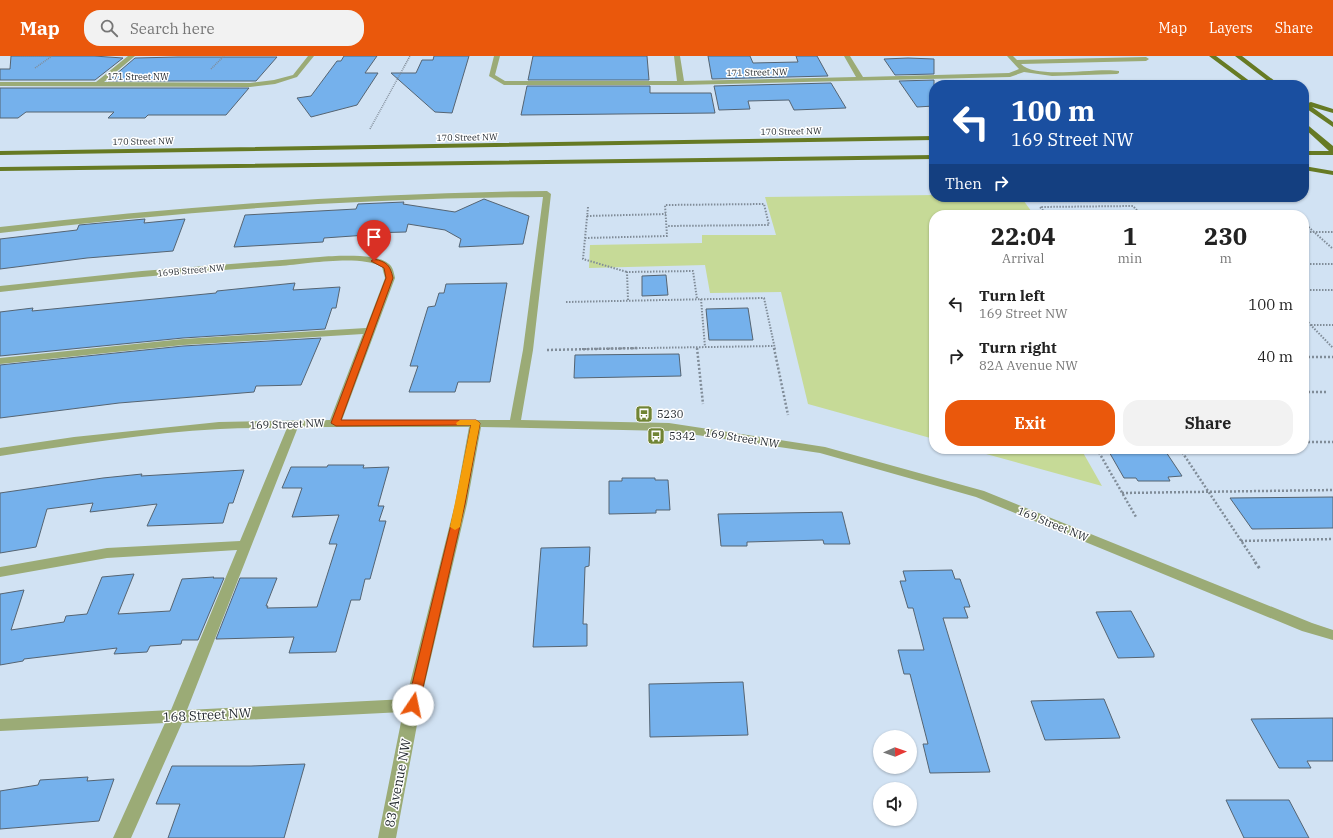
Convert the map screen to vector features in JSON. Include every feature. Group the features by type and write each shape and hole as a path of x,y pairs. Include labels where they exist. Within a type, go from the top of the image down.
{"main road":[{"path":"1212,56 1246,80"},
{"path":"1238,56 1270,80"},
{"path":"1237,80 1238,74"},
{"path":"1309,103 1319,108 1333,111"},
{"path":"1309,108 1333,125"},
{"path":"1309,127 1333,129"},
{"path":"1309,130 1333,152"},
{"name":"170 Street NW","path":"0,153 929,138"},
{"path":"1309,153 1333,152"},
{"path":"0,169 929,157"},
{"path":"1309,169 1333,173"}],"street":[{"path":"97,85 132,56"},
{"name":"171 Street NW","path":"0,84 250,85 275,82 295,76 311,56"},
{"name":"171 Street NW","path":"497,56 492,76 504,83 861,79 1010,75 1023,70"},
{"path":"677,56 681,82"},
{"path":"847,56 861,79"},
{"path":"1010,56 1023,70 1052,74 1117,72"},
{"path":"1016,62 1146,60"},
{"path":"0,230 66,222 303,202 493,194 547,194 528,350 515,423"},
{"name":"169B Street NW","path":"0,289 253,265 363,259 383,263 387,267 390,278 370,331"},
{"path":"0,361 184,342 370,331 336,423"},
{"name":"169 Street NW","path":"0,452 74,441 219,426 336,423 515,423 669,427 821,450 980,494 1307,627 1333,635"},
{"name":"83 Avenue NW","path":"387,838 413,705 461,504 476,423"},
{"path":"122,838 176,717 294,424"},
{"path":"0,572 107,553 245,545"},
{"name":"168 Street NW","path":"0,725 413,705"}],"path":[{"path":"20,56 52,56"},
{"path":"370,129 410,56"},
{"path":"585,238 667,236 665,205 764,204 770,225 667,226"},
{"path":"1043,210 1040,207 1133,206 1137,210"},
{"path":"588,207 583,260 627,272 694,271 697,299"},
{"path":"587,216 666,214"},
{"path":"1309,227 1333,249"},
{"path":"1309,232 1333,232"},
{"path":"1309,264 1333,264"},
{"path":"627,272 628,300"},
{"path":"1309,290 1333,290"},
{"path":"566,302 764,298 788,415"},
{"path":"701,299 705,348"},
{"path":"1311,325 1333,325"},
{"path":"1311,325 1333,348"},
{"path":"528,350 774,346"},
{"path":"697,348 703,404"},
{"path":"1309,357 1333,357"},
{"path":"1309,392 1327,392"},
{"path":"1309,442 1332,442 1333,445"},
{"path":"1100,454 1136,517"},
{"path":"1183,454 1260,569"},
{"path":"1122,493 1333,490"},
{"path":"1241,541 1333,539"}],"green space":[{"path":"929,195 929,202 1025,202 1030,210 929,210 929,438 808,404 781,292 710,293 705,265 589,268 590,245 702,243 702,235 776,235 765,197"},
{"path":"986,454 1084,454 1102,486"}],"building":[{"path":"11,56 94,56 123,58 95,80 0,80 0,69 10,69"},
{"path":"344,56 377,56 365,73 378,73 357,105 311,117 297,98 311,96 337,61 341,61"},
{"path":"434,56 469,56 452,113 435,112 391,73 416,73 422,60 433,60"},
{"path":"533,56 647,56 649,80 528,80"},
{"path":"708,56 750,56 753,63 798,62 796,56 817,56 828,76 712,79"},
{"path":"277,57 256,81 108,81 135,58"},
{"path":"884,59 934,59 934,74 895,75"},
{"path":"929,80 929,106 917,107 899,81"},
{"path":"831,83 846,108 794,110 789,100 748,101 750,109 719,110 714,86"},
{"path":"527,86 650,86 650,93 711,93 715,113 521,115"},
{"path":"0,88 249,88 226,115 148,115 145,118 108,118 114,112 26,112 18,118 0,118"},
{"path":"484,199 529,216 523,244 459,247 461,239 445,230 408,224 406,232 367,233 367,235 324,238 323,242 234,247 245,215 356,209 358,204 404,202 403,204 455,212"},
{"path":"145,219 144,223 185,219 173,251 87,258 0,269 0,239 77,230 79,225"},
{"path":"666,275 668,295 642,296 642,276"},
{"path":"295,283 293,290 340,287 336,308 332,308 325,329 183,338 0,356 0,312 33,308 32,311 216,293 217,291"},
{"path":"507,283 490,382 458,382 455,392 409,392 418,366 410,366 428,307 435,306 439,293 444,293 446,284"},
{"path":"748,308 753,340 709,340 706,309"},
{"path":"321,338 301,385 256,386 254,392 119,403 0,418 0,365 183,346"},
{"path":"679,354 681,376 574,378 575,355"},
{"path":"1110,454 1167,454 1182,476 1168,477 1170,481 1138,481 1136,478 1124,478"},
{"path":"328,465 364,465 363,468 389,467 378,506 384,506 379,521 386,521 370,579 365,579 360,600 351,600 336,652 289,653 294,637 216,639 240,578 277,578 266,606 268,606 267,608 317,607 337,544 329,544 339,515 292,517 302,488 282,488 291,467 327,467"},
{"path":"244,470 233,503 229,503 223,523 147,526 157,504 90,512 93,503 47,509 36,547 0,553 0,493 103,478 142,474 141,476"},
{"path":"622,478 655,478 655,480 668,480 670,510 656,510 656,513 609,514 609,481 622,481"},
{"path":"1333,497 1333,528 1252,529 1230,498"},
{"path":"842,512 850,544 824,544 823,540 747,542 747,546 721,546 718,514"},
{"path":"590,547 589,566 585,567 583,624 587,624 587,646 533,647 541,548"},
{"path":"952,570 955,579 960,579 970,607 964,607 968,618 943,618 990,772 930,773 923,744 928,744 910,674 904,674 898,650 924,650 913,608 908,608 900,581 906,581 903,571"},
{"path":"134,574 118,614 170,611 182,579 214,577 213,578 224,578 198,640 182,640 181,644 150,646 147,652 114,654 117,648 24,659 23,661 0,665 0,594 24,590 11,630 64,622 66,616 87,614 102,577"},
{"path":"1131,611 1154,654 1154,657 1118,658 1096,612"},
{"path":"743,682 748,735 650,737 649,684"},
{"path":"1104,699 1120,738 1045,740 1031,701"},
{"path":"1333,718 1333,761 1307,761 1311,768 1279,768 1251,719"},
{"path":"305,764 284,838 168,838 180,804 156,804 172,766"},
{"path":"88,777 87,781 114,779 99,821 0,829 0,791 38,785 40,780"},
{"path":"1226,800 1289,800 1309,838 1244,838"}],"slow traffic":[{"path":"455,527 461,504 476,423 460,423"}],"place":[{"name":"5230","path":"644,414"},
{"name":"5342","path":"656,436"}],"route":[{"path":"374,261 383,263 387,267 390,278 336,423 476,423 461,504 416,687 413,705"}]}
